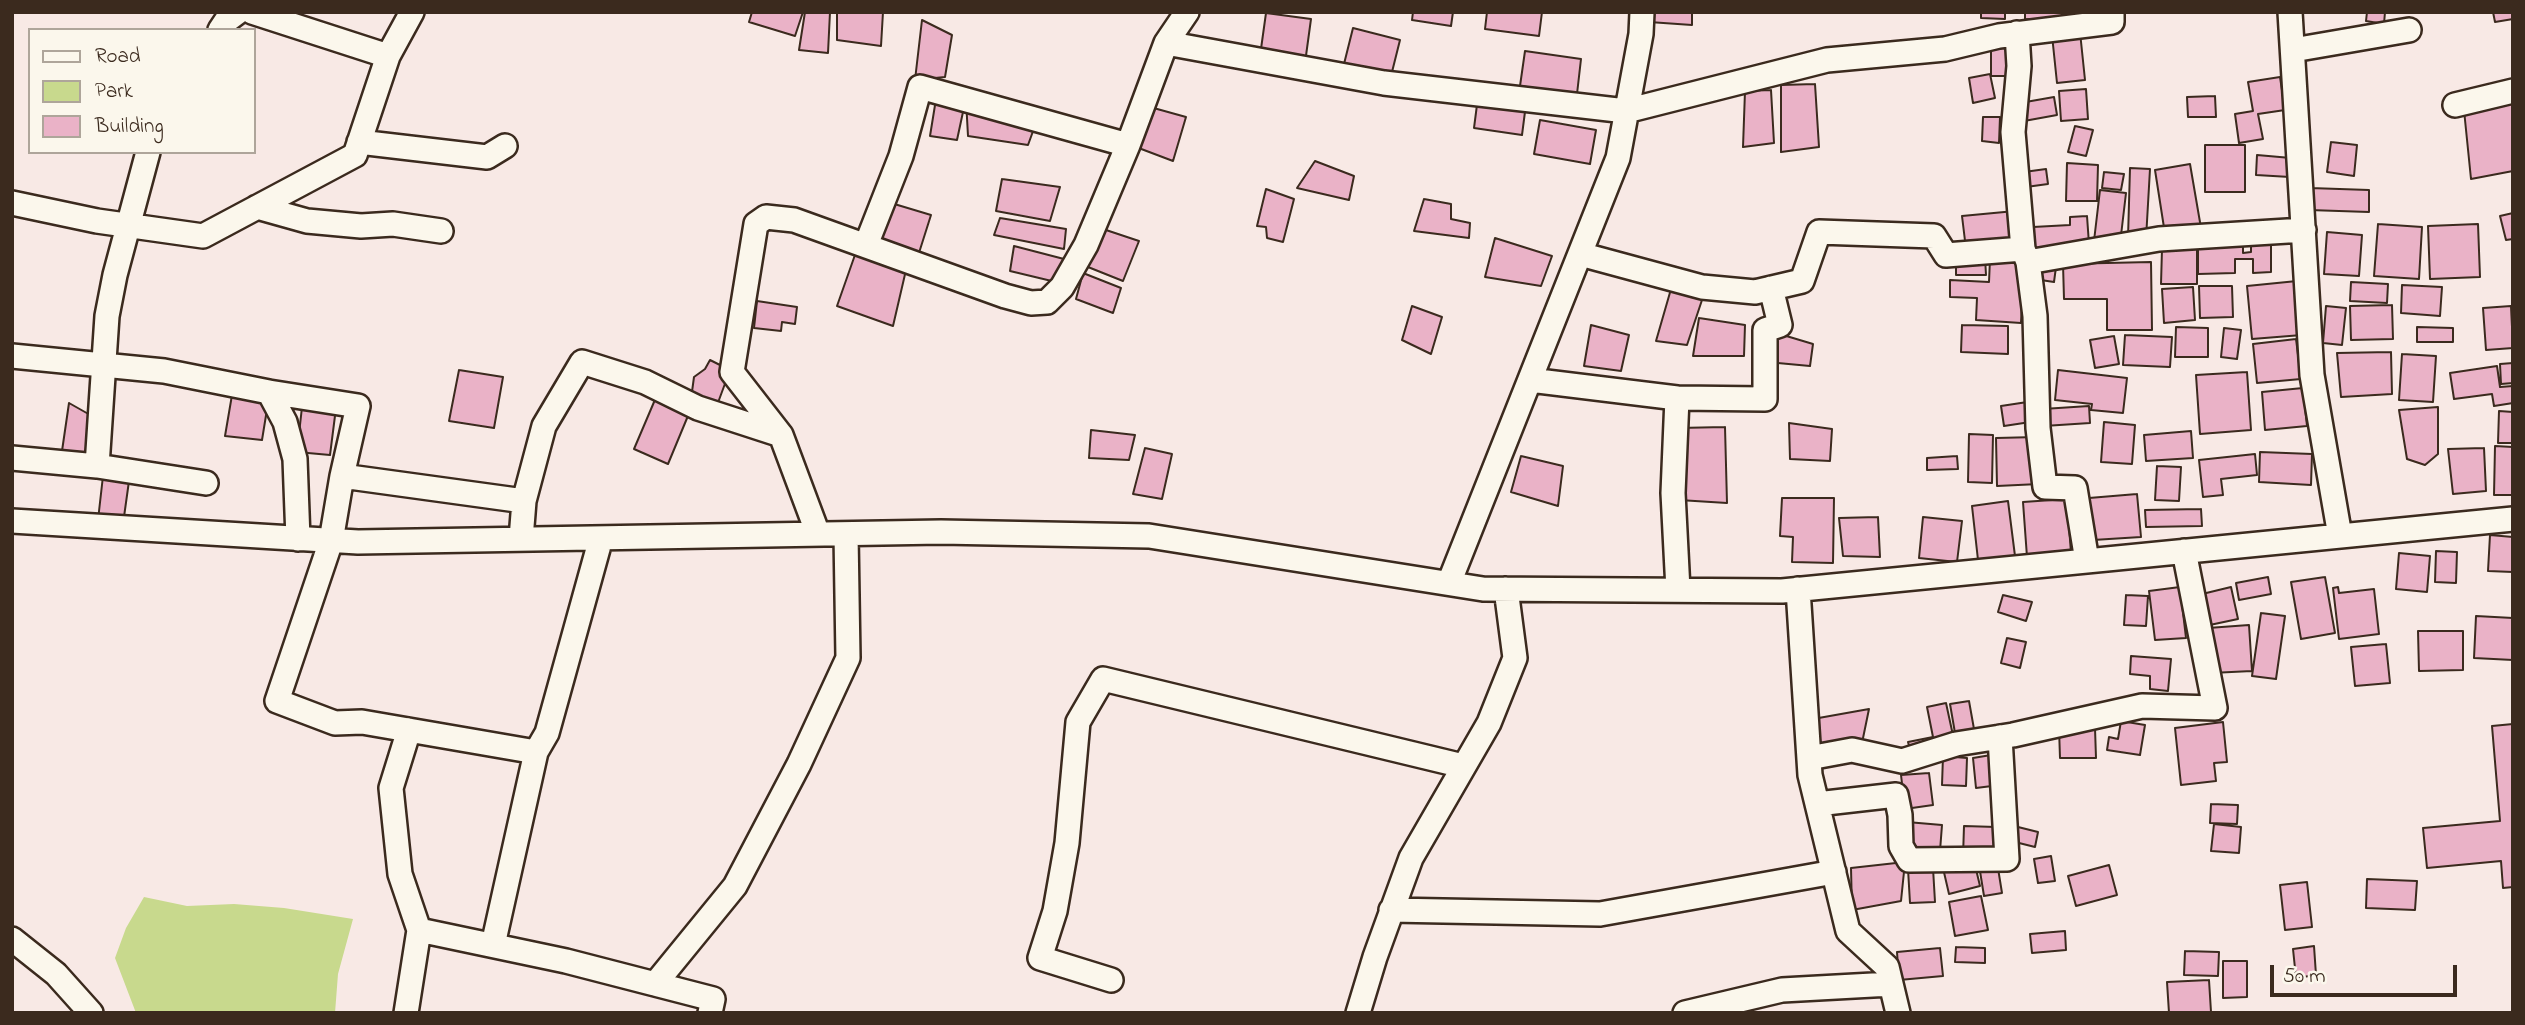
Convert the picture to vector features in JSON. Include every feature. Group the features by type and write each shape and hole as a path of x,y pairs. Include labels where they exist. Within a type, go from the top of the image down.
{"street":[{"path":"221,28 238,12"},
{"path":"252,12 388,56"},
{"path":"12,204 97,221 202,236 355,155 388,56 412,12"},
{"path":"818,534 781,435 732,372 756,225 766,217 794,220 1005,296 1031,303 1047,302 1062,287 1086,244 1128,145 1166,43 1187,12"},
{"path":"1449,583 1618,158 1641,34 1642,12"},
{"path":"1166,43 1384,83 1626,111 1827,60 1945,49 2017,33 2112,22 2112,12"},
{"path":"2290,12 2312,375 2340,536"},
{"path":"2292,50 2409,30"},
{"path":"2017,33 2019,66 2013,132 2035,316 2038,428 2045,487 2075,488 2087,561"},
{"path":"866,245 901,156 920,87 1128,145"},
{"path":"2455,105 2513,91"},
{"path":"359,142 487,157 505,146"},
{"path":"97,466 107,316 147,154"},
{"path":"257,207 307,221 361,226 393,223 441,232"},
{"path":"1580,254 1702,287 1755,292 1802,281 1819,232 1934,236 1946,255 2026,256 2159,239 2304,230"},
{"path":"1530,380 1677,398 1765,399 1765,330 1780,325 1771,288"},
{"path":"12,356 164,371 358,406 331,541 277,701 335,723 362,722 536,752"},
{"path":"521,539 524,501 544,426 582,362 645,382 698,408 781,435"},
{"path":"269,392 285,422 295,459 298,539"},
{"path":"1677,398 1673,493 1678,590"},
{"path":"12,458 97,466 206,483"},
{"path":"342,476 524,501"},
{"path":"12,521 331,541 941,533 1149,537 1483,589 1678,590 1798,589 2513,519"},
{"path":"656,984 735,886 799,764 848,658 846,534"},
{"path":"493,945 536,752 547,733 601,538"},
{"path":"1809,758 1852,750 1902,761 1956,744 2142,706 2215,708 2184,551"},
{"path":"1358,1013 1411,858 1489,723 1515,659 1506,589"},
{"path":"1798,589 1809,758 1817,804 1849,931 1887,967 1898,1013"},
{"path":"1111,980 1040,958 1055,911 1067,843 1078,722 1103,679 1463,765"},
{"path":"406,1013 419,930 400,874 391,788 409,730"},
{"path":"1817,804 1896,795 1900,815 1900,846 1909,860 2007,859 2000,737"},
{"path":"1391,910 1600,914 1834,873"},
{"path":"419,930 566,961 713,999 710,1013"},
{"path":"12,939 56,974 91,1013"},
{"path":"1685,1013 1782,990 1891,985"}],"green space":[{"path":"144,897 187,906 234,904 284,908 353,919 338,974 335,1013 136,1013 115,958 126,928"}],"building":[{"path":"752,12 803,12 795,36 749,22"},
{"path":"805,12 830,12 828,53 799,50"},
{"path":"837,12 883,12 881,46 837,40"},
{"path":"1413,12 1453,12 1451,26 1412,20"},
{"path":"1487,12 1542,12 1539,36 1485,29"},
{"path":"1650,12 1692,12 1692,25 1649,22"},
{"path":"1981,12 2005,12 2005,19 1981,18"},
{"path":"2025,12 2062,12 2061,21 2025,19"},
{"path":"2367,12 2385,12 2384,24 2366,21"},
{"path":"2493,12 2513,12 2513,19 2495,22"},
{"path":"1266,13 1311,19 1305,63 1260,56"},
{"path":"922,20 952,35 945,77 915,80"},
{"path":"1353,28 1400,40 1391,76 1344,64"},
{"path":"2080,32 2085,80 2057,83 2052,35"},
{"path":"1991,43 2013,43 2013,76 1991,76"},
{"path":"1525,51 1581,59 1577,94 1520,86"},
{"path":"1990,74 1995,98 1973,103 1969,78"},
{"path":"2280,77 2285,110 2258,114 2263,139 2239,143 2235,114 2253,111 2248,82"},
{"path":"1815,84 1819,147 1781,152 1781,85"},
{"path":"2086,89 2088,119 2061,121 2059,91"},
{"path":"1771,90 1774,143 1743,147 1745,91"},
{"path":"2215,96 2216,117 2188,117 2187,97"},
{"path":"1478,97 1526,104 1522,135 1474,128"},
{"path":"2054,97 2057,115 2024,121 2020,103"},
{"path":"2513,98 2513,171 2471,179 2464,110"},
{"path":"936,99 963,112 957,140 930,136"},
{"path":"966,100 1036,123 1028,145 968,136"},
{"path":"1150,107 1186,117 1173,161 1136,147"},
{"path":"1983,117 2000,117 1999,143 1982,141"},
{"path":"1540,120 1596,130 1590,164 1534,154"},
{"path":"2075,126 2093,130 2086,156 2068,152"},
{"path":"2331,142 2357,145 2354,176 2327,172"},
{"path":"2205,145 2245,145 2245,192 2205,192"},
{"path":"2257,155 2291,158 2290,177 2256,175"},
{"path":"1315,161 1354,176 1349,200 1297,188"},
{"path":"2067,163 2098,165 2097,201 2066,201"},
{"path":"2190,164 2201,228 2165,234 2155,170"},
{"path":"2130,168 2150,169 2146,239 2128,238"},
{"path":"2046,169 2048,184 2026,187 2024,172"},
{"path":"2104,172 2124,174 2121,190 2102,188"},
{"path":"1002,179 1060,187 1050,221 996,211"},
{"path":"2310,188 2369,190 2369,212 2309,210"},
{"path":"1266,189 1294,199 1283,242 1267,238 1266,227 1257,226"},
{"path":"2100,190 2126,193 2120,244 2094,241"},
{"path":"1424,199 1451,204 1451,219 1470,223 1469,238 1414,231"},
{"path":"891,203 931,215 918,256 880,243"},
{"path":"2015,211 2020,242 1966,249 1962,216"},
{"path":"2513,213 2513,239 2506,240 2500,216"},
{"path":"2087,216 2089,244 2034,248 2033,227 2070,225 2070,217"},
{"path":"1000,218 1066,229 1064,249 994,235"},
{"path":"2378,224 2422,227 2419,279 2374,276"},
{"path":"2478,224 2480,277 2430,279 2428,226"},
{"path":"1103,229 1139,241 1123,281 1088,267"},
{"path":"2327,232 2362,235 2359,276 2324,274"},
{"path":"2243,236 2243,253 2251,252 2251,239 2271,239 2271,272 2253,273 2253,259 2235,259 2235,273 2198,274 2198,244"},
{"path":"1495,238 1552,256 1541,286 1485,277"},
{"path":"1014,246 1064,259 1060,283 1010,271"},
{"path":"2162,249 2197,249 2197,284 2161,284"},
{"path":"856,252 906,270 893,326 837,306"},
{"path":"1956,257 1985,257 1986,275 1956,275"},
{"path":"1990,259 2024,261 2021,323 1976,320 1977,298 1950,297 1950,280 1989,282"},
{"path":"2151,262 2152,330 2107,330 2107,299 2064,299 2063,264"},
{"path":"2036,265 2056,267 2054,282 2034,279"},
{"path":"1083,273 1121,288 1113,313 1076,299"},
{"path":"2297,281 2302,335 2252,339 2247,286"},
{"path":"2351,282 2388,284 2387,303 2350,301"},
{"path":"2402,285 2442,287 2440,316 2401,313"},
{"path":"2199,286 2232,286 2233,317 2200,318"},
{"path":"2193,287 2195,320 2164,323 2162,289"},
{"path":"1671,289 1703,297 1687,345 1656,341"},
{"path":"757,301 797,307 795,324 782,322 781,331 754,328"},
{"path":"2392,305 2393,339 2351,340 2350,306"},
{"path":"1412,306 1442,317 1431,354 1402,340"},
{"path":"2326,306 2346,308 2342,345 2323,343"},
{"path":"2511,306 2513,348 2486,350 2483,308"},
{"path":"1699,318 1745,325 1744,356 1693,356"},
{"path":"1591,325 1629,335 1621,371 1584,366"},
{"path":"1962,325 2008,326 2008,354 1961,352"},
{"path":"2176,327 2208,328 2208,357 2175,357"},
{"path":"2417,327 2453,328 2453,342 2417,342"},
{"path":"2224,328 2241,330 2237,359 2221,357"},
{"path":"1773,332 1813,344 1810,366 1767,362"},
{"path":"2125,335 2172,337 2170,367 2123,365"},
{"path":"2114,336 2119,364 2095,368 2090,340"},
{"path":"2296,339 2301,379 2257,383 2253,344"},
{"path":"2391,352 2392,394 2341,397 2337,353"},
{"path":"2402,354 2436,356 2433,402 2399,400"},
{"path":"710,360 722,366 726,381 716,408 691,399 694,377 705,369"},
{"path":"2513,363 2513,383 2501,384 2500,364"},
{"path":"2497,366 2500,387 2513,386 2513,403 2494,406 2492,394 2454,399 2450,373"},
{"path":"459,370 503,377 494,428 449,421"},
{"path":"2058,370 2127,378 2123,413 2091,410 2092,404 2055,400"},
{"path":"2247,372 2251,430 2200,434 2196,375"},
{"path":"2303,388 2307,426 2265,430 2262,392"},
{"path":"232,395 269,397 262,440 225,436"},
{"path":"657,395 690,411 668,464 634,449"},
{"path":"2034,401 2037,421 2004,426 2001,406"},
{"path":"69,403 92,416 88,453 62,451"},
{"path":"2089,406 2090,423 2044,426 2043,409"},
{"path":"302,407 336,408 330,455 297,452"},
{"path":"2438,407 2438,454 2425,465 2407,459 2399,410"},
{"path":"2499,411 2513,412 2513,443 2498,443"},
{"path":"2104,422 2135,425 2132,464 2101,462"},
{"path":"1789,423 1832,429 1830,461 1790,459"},
{"path":"1725,427 1727,503 1679,500 1678,428"},
{"path":"1091,430 1135,435 1129,460 1089,458"},
{"path":"2191,431 2193,458 2146,461 2144,435"},
{"path":"1969,434 1993,435 1992,483 1968,482"},
{"path":"2037,437 2039,484 1997,486 1996,438"},
{"path":"2495,446 2513,447 2513,495 2494,495"},
{"path":"1145,448 1172,454 1162,499 1133,494"},
{"path":"2484,448 2486,491 2453,494 2448,449"},
{"path":"2260,452 2312,454 2311,485 2259,482"},
{"path":"2255,454 2257,475 2221,479 2223,495 2203,497 2199,460"},
{"path":"1521,456 1563,466 1558,506 1511,492"},
{"path":"1957,456 1958,469 1927,470 1927,458"},
{"path":"2157,466 2181,467 2179,501 2155,500"},
{"path":"103,476 129,481 123,524 98,520"},
{"path":"2137,494 2141,537 2093,540 2089,498"},
{"path":"1782,498 1834,498 1833,563 1792,562 1793,537 1780,536"},
{"path":"2067,499 2071,553 2027,557 2023,502"},
{"path":"2008,501 2015,556 1978,560 1972,506"},
{"path":"2201,509 2202,526 2146,527 2145,510"},
{"path":"1878,517 1880,557 1843,556 1839,518"},
{"path":"1923,517 1962,521 1957,562 1919,558"},
{"path":"2490,535 2513,537 2513,572 2488,571"},
{"path":"2436,551 2457,552 2456,583 2435,582"},
{"path":"2399,553 2430,556 2427,592 2396,589"},
{"path":"2268,577 2271,594 2239,600 2236,583"},
{"path":"2325,577 2335,633 2301,639 2291,582"},
{"path":"2180,587 2186,638 2155,640 2149,591"},
{"path":"2231,587 2238,619 2205,626 2198,595"},
{"path":"2338,587 2339,593 2374,589 2379,634 2339,639 2333,588"},
{"path":"2003,595 2032,602 2026,621 1998,612"},
{"path":"2126,595 2148,596 2146,626 2124,625"},
{"path":"2261,613 2285,616 2276,679 2252,676"},
{"path":"2476,616 2513,618 2513,660 2474,658"},
{"path":"2249,625 2252,671 2211,673 2208,628"},
{"path":"2418,631 2463,631 2463,670 2419,671"},
{"path":"2007,638 2026,642 2020,668 2001,663"},
{"path":"2386,644 2390,683 2355,686 2351,647"},
{"path":"2131,656 2171,659 2168,691 2150,689 2150,676 2130,674"},
{"path":"1969,701 1974,729 1955,733 1950,704"},
{"path":"1946,703 1954,740 1910,749 1908,742 1933,737 1927,707"},
{"path":"1869,709 1862,743 1821,751 1813,719"},
{"path":"2121,721 2145,725 2140,755 2107,750 2109,737 2118,739"},
{"path":"2223,722 2227,762 2214,763 2216,781 2181,785 2175,728"},
{"path":"2513,724 2513,887 2503,888 2501,861 2427,868 2423,828 2500,821 2492,726"},
{"path":"2059,728 2095,728 2096,758 2060,758"},
{"path":"1997,754 2000,785 1976,788 1973,758"},
{"path":"1943,756 1967,758 1966,786 1942,785"},
{"path":"1929,773 1933,805 1905,809 1901,775"},
{"path":"2211,804 2238,805 2237,824 2210,823"},
{"path":"1907,822 1942,825 1940,851 1905,849"},
{"path":"2214,824 2241,827 2239,853 2211,851"},
{"path":"1964,826 1996,827 1995,858 1963,857"},
{"path":"2014,826 2038,832 2035,847 2011,841"},
{"path":"2051,856 2055,881 2038,883 2034,859"},
{"path":"1974,861 1980,886 1949,894 1943,868"},
{"path":"1905,862 1901,901 1852,910 1851,868"},
{"path":"1997,862 2002,893 1984,896 1979,865"},
{"path":"2109,865 2117,895 2076,906 2068,876"},
{"path":"1933,868 1935,902 1910,903 1908,869"},
{"path":"2367,879 2417,881 2415,910 2366,908"},
{"path":"2307,882 2312,927 2285,930 2280,885"},
{"path":"1981,896 1988,930 1955,936 1949,902"},
{"path":"2065,931 2066,950 2032,953 2030,934"},
{"path":"2314,946 2316,975 2296,978 2293,949"},
{"path":"1956,947 1985,948 1985,963 1955,962"},
{"path":"1940,948 1943,976 1899,980 1897,952"},
{"path":"2185,951 2219,952 2218,976 2184,975"},
{"path":"2223,961 2247,961 2247,997 2223,998"},
{"path":"2209,980 2211,1012 2169,1013 2167,982"}]}
